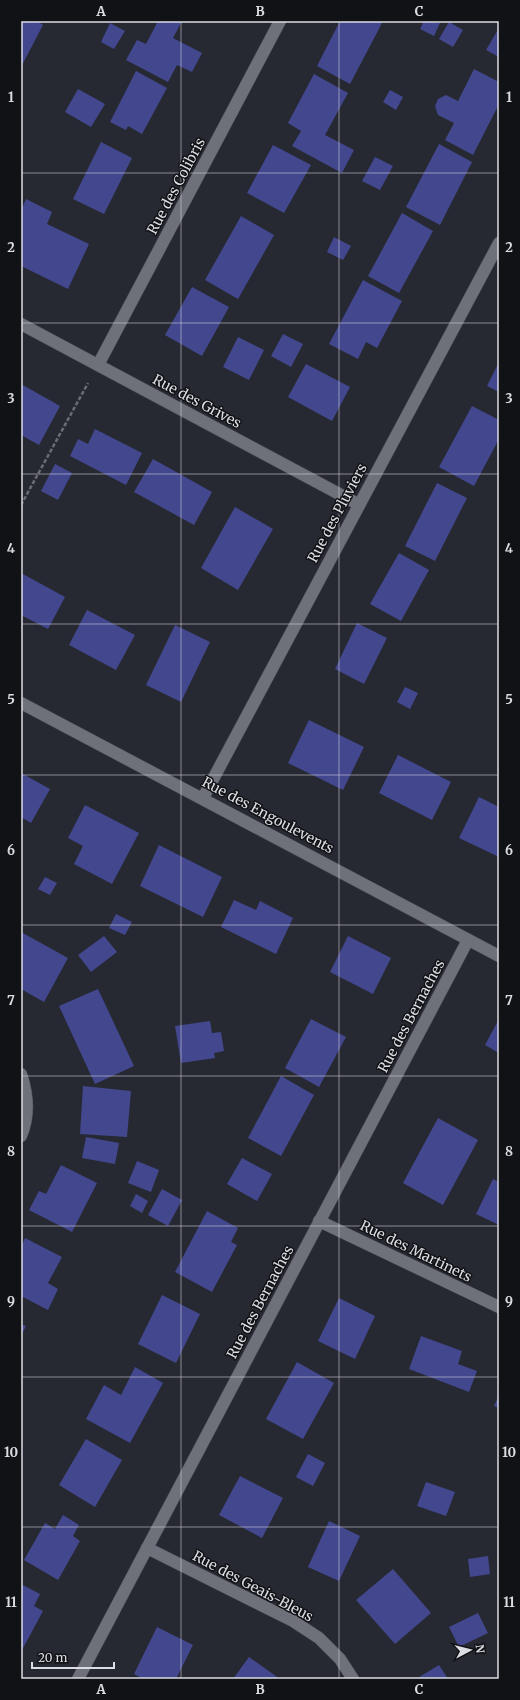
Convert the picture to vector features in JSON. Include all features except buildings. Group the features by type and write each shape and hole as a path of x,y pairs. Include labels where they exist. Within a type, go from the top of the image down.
{"street":[{"name":"Rue des Colibris","path":"98,365 280,21"},
{"name":"Rue des Pluviers","path":"203,798 358,504 499,243"},
{"name":"Rue des Grives","path":"21,324 358,504"},
{"name":"Rue des Engoulevents","path":"21,703 499,956"},
{"name":"Rue des Bernaches","path":"78,1679 468,940"},
{"path":"21,1074 28,1101 26,1124 21,1136"},
{"name":"Rue des Martinets","path":"319,1221 499,1307"},
{"name":"Rue des Geais-Bleus","path":"147,1548 293,1621 319,1638 340,1659 353,1679"}],"path":[{"path":"21,505 98,365"}]}
